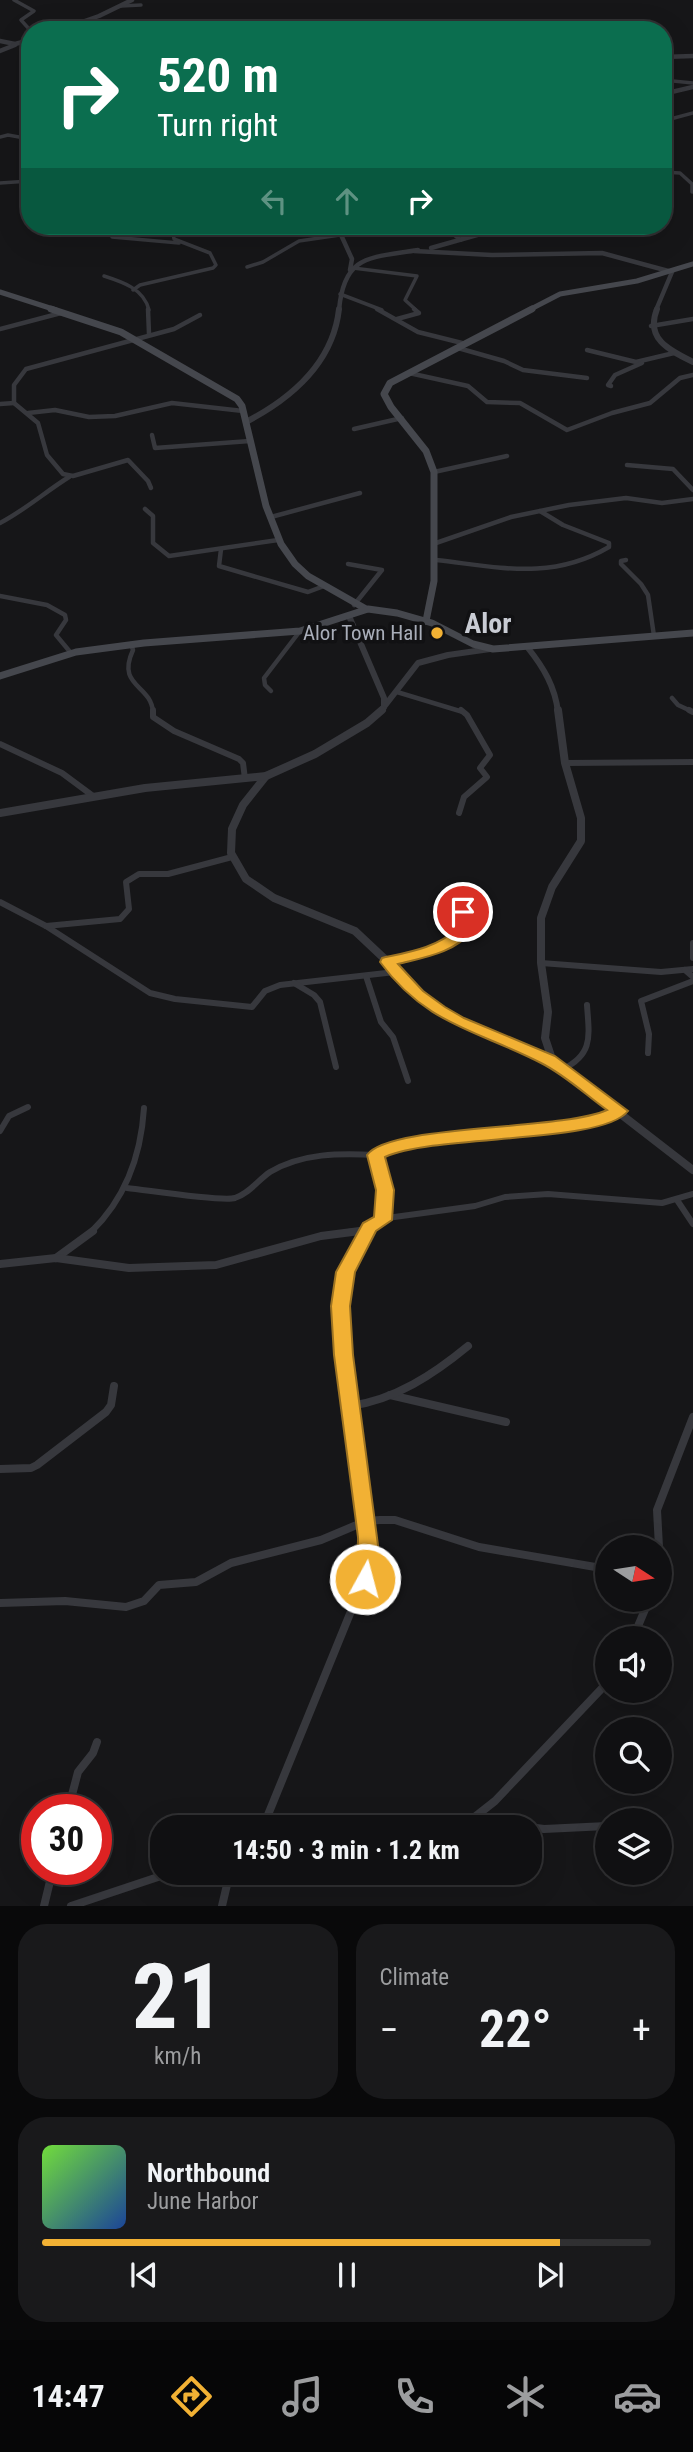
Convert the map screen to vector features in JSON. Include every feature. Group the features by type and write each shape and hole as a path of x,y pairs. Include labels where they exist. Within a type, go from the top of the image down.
{"main road":[{"path":"426,621 433,599 436,560 434,472 430,458 402,418 391,408 384,394 390,383 560,294 583,288 625,284 693,264"},
{"path":"0,292 103,326 136,340 237,399 243,411 278,540 299,568 355,605 426,621 473,643 493,649 693,633"},
{"path":"344,598 350,608 349,616"},
{"path":"0,676 71,653 131,644 300,631 368,609"}],"street":[{"path":"14,0 34,10 22,21"},
{"path":"82,21 132,0"},
{"path":"121,6 141,5"},
{"path":"0,41 18,43"},
{"path":"0,51 21,42"},
{"path":"672,57 693,56"},
{"path":"672,82 693,85"},
{"path":"672,91 693,85"},
{"path":"672,119 693,113"},
{"path":"0,137 8,135 21,137"},
{"path":"672,173 682,174 692,184 692,192"},
{"path":"0,183 21,182"},
{"path":"173,235 181,244"},
{"path":"246,422 275,408 308,376 333,335 338,319 340,294 352,269 352,259 340,235 319,236 289,245 271,259 247,268"},
{"path":"454,235 461,240"},
{"path":"352,269 382,256 414,251 475,235"},
{"path":"112,237 181,244 215,257 216,265 213,268 140,285 133,290"},
{"path":"414,251 492,255 602,253 672,272 657,304 651,326 655,337 674,353 693,362"},
{"path":"352,269 417,276 405,300 419,313 397,318"},
{"path":"104,276 126,284 145,298 148,303 149,334"},
{"path":"340,294 397,318 418,332 466,344"},
{"path":"0,329 61,313"},
{"path":"15,403 14,386 24,370 178,328 201,315"},
{"path":"651,326 693,319"},
{"path":"458,348 504,360 523,370 587,378"},
{"path":"587,350 643,362"},
{"path":"611,386 608,385 615,375 643,362 674,353"},
{"path":"406,373 468,386 487,402 520,403 524,408 541,414 549,423 567,430 612,413 650,403 674,383 693,375"},
{"path":"0,404 15,403 28,413 38,424 47,455 63,474 69,477"},
{"path":"28,413 55,410 89,417 115,416 172,403 243,411"},
{"path":"354,429 402,418"},
{"path":"152,435 155,448 250,441"},
{"path":"434,472 507,456"},
{"path":"0,523 19,513 43,493 69,477 128,460 148,481 151,488"},
{"path":"627,465 673,469 693,490"},
{"path":"271,517 346,494 360,493"},
{"path":"436,543 511,517 540,511 611,499 672,504 693,499"},
{"path":"145,509 153,516 153,543 162,552 175,557 278,540"},
{"path":"436,560 543,571 574,566 609,547 609,543 563,525 540,511"},
{"path":"221,549 219,566 308,592 324,586"},
{"path":"626,560 620,562 649,593 652,612 649,625 654,636"},
{"path":"348,564 382,570 355,605"},
{"path":"0,596 14,601 47,603 65,615 66,620 56,635 71,653"},
{"path":"349,616 383,694 384,707"},
{"path":"271,691 265,685 264,678 300,631"},
{"path":"131,644 133,650 128,661 129,672 136,686 152,702 153,717 174,731 239,759 243,763 245,779"},
{"path":"528,648 542,667 556,695 565,763 581,818 581,841 561,870 544,905 540,929 541,963 548,1012 545,1038 554,1063"},
{"path":"0,813 93,796 267,776 350,735 384,707 418,663 448,655 493,649"},
{"path":"383,694 445,704 467,715 490,755 480,768 487,778 464,797 459,813"},
{"path":"672,698 678,705 693,712"},
{"path":"0,744 62,773 93,796"},
{"path":"565,763 693,762"},
{"path":"267,776 241,808 231,840 232,857 240,871 257,887 271,896 352,929 366,939 417,995 458,1022 554,1063 620,1111 693,1170"},
{"path":"46,926 120,919 130,909 126,882 134,876 168,874 232,857"},
{"path":"0,902 46,926 142,989 159,995 252,1007 265,991 292,982 395,972"},
{"path":"388,962 453,942 465,930 463,912"},
{"path":"648,1054 649,1034 641,1007 642,999 693,979 693,943"},
{"path":"541,963 649,971 691,965"},
{"path":"366,976 381,1022 393,1037 408,1081"},
{"path":"292,982 320,1002 336,1067"},
{"path":"563,1069 577,1064 586,1052 587,1005"},
{"path":"0,1131 9,1116 28,1107"},
{"path":"56,1258 74,1248 92,1231 127,1188 139,1157 144,1108"},
{"path":"127,1188 231,1199 246,1193 269,1173 303,1158 326,1154 376,1155 392,1147 441,1138 578,1126 620,1111"},
{"path":"376,1155 385,1190 383,1220"},
{"path":"0,1264 56,1258 129,1268 216,1265 321,1236 369,1227 383,1220 532,1195 628,1203 677,1200 693,1194"},
{"path":"677,1200 693,1224"},
{"path":"269,1815 331,1653 354,1609 365,1579 369,1553 366,1521 341,1329 342,1286 346,1272 369,1227"},
{"path":"350,1406 368,1405 390,1395 445,1366 468,1346"},
{"path":"0,1469 31,1468 37,1465 106,1412 113,1398 114,1386"},
{"path":"390,1395 506,1422"},
{"path":"658,1535 657,1510 693,1417"},
{"path":"0,1603 65,1601 127,1607 144,1601 159,1585 195,1582 231,1563 340,1534 366,1521 395,1520 479,1547 595,1567"},
{"path":"480,1815 595,1695"},
{"path":"72,1794 78,1772 93,1753 97,1742"},
{"path":"542,1829 595,1827"},
{"path":"71,1906 150,1880"},
{"path":"44,1906 49,1885"},
{"path":"222,1906 227,1885"}],"place":[{"name":"Alor Town Hall","path":"437,633"}],"district":[{"name":"Alor","path":"488,623"}],"route":[{"path":"365,1579 369,1553 368,1537 343,1355 341,1306 346,1272 369,1227 383,1220 385,1190 376,1155 392,1147 441,1138 578,1126 620,1111 550,1060 458,1022 439,1011 417,995 395,972 388,962 444,947 461,935 466,924 463,912"}]}
